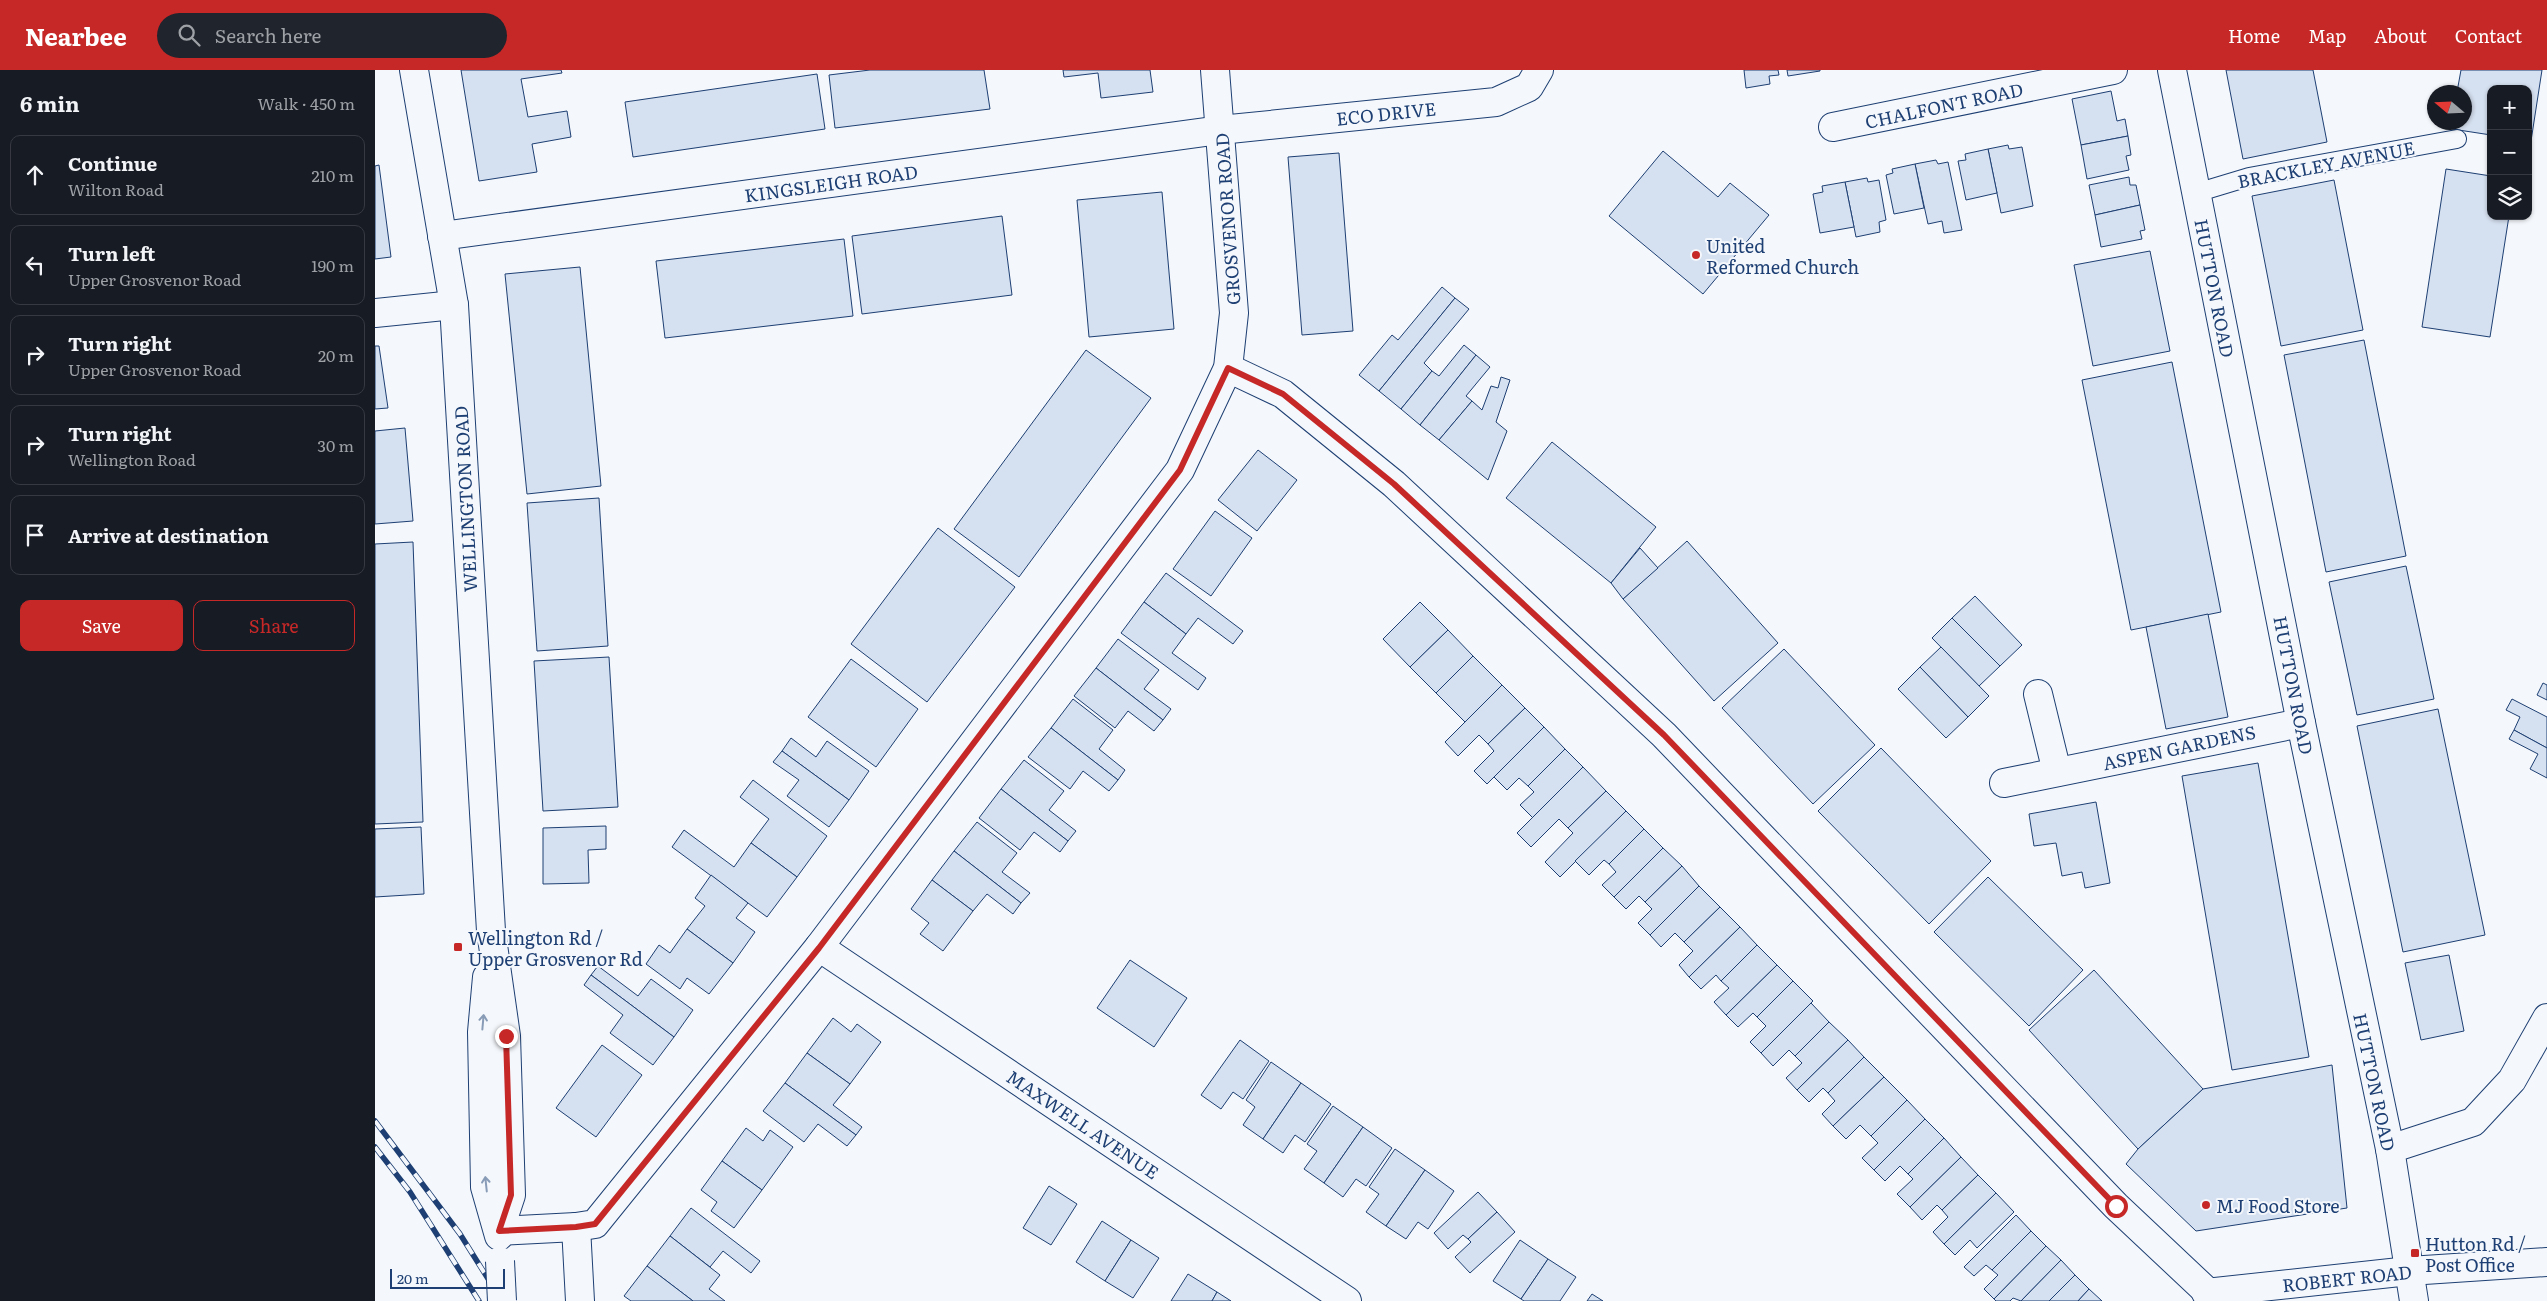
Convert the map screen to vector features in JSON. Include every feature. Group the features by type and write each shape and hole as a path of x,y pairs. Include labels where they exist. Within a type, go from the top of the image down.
{"street":[{"name":"WELLINGTON ROAD","path":"414,70 453,305 491,931 482,1032 485,1188 499,1231 502,1301"},
{"name":"GROSVENOR ROAD","path":"499,1231 576,1227 595,1224 819,948 1180,470 1228,368 1234,313 1215,70"},
{"name":"ECO DRIVE","path":"1220,130 1496,102 1529,88 1539,70"},
{"name":"CHALFONT ROAD","path":"1833,127 2113,70"},
{"name":"HUTTON ROAD","path":"2172,70 2301,722 2390,1149 2414,1301"},
{"name":"KINGSLEIGH ROAD","path":"442,236 1220,130"},
{"path":"375,313 453,305"},
{"path":"1228,368 1283,394 1394,484 1657,728 2116,1206 2211,1297"},
{"path":"2038,694 2057,772"},
{"name":"ASPEN GARDENS","path":"2004,782 2301,722"},
{"name":"MAXWELL AVENUE","path":"819,948 1345,1301"},
{"path":"2390,1149 2473,1122 2512,1080 2547,1018"},
{"path":"576,1227 580,1301"},
{"name":"ROBERT ROAD","path":"2211,1297 2409,1271 2547,1262"}],"lane":[{"name":"BRACKLEY AVENUE","path":"2196,193 2249,177 2457,139"}],"building":[{"path":"461,70 561,70 562,73 521,79 528,117 567,111 571,137 532,144 537,172 479,181"},
{"path":"870,70 984,70 990,109 835,128 829,75"},
{"path":"1063,70 1150,70 1153,92 1101,98 1098,73 1064,77"},
{"path":"1744,70 1778,70 1779,75 1769,76 1770,84 1746,88"},
{"path":"1787,70 1820,70 1820,71 1788,76"},
{"path":"2226,70 2313,70 2327,142 2243,159"},
{"path":"2461,70 2542,70 2532,135 2532,85 2487,85 2487,134 2458,130 2472,130 2472,85 2458,85"},
{"path":"817,74 825,129 633,157 625,102"},
{"path":"2111,91 2117,121 2125,119 2128,136 2081,145 2072,99"},
{"path":"2128,136 2131,155 2126,156 2129,170 2087,179 2081,145"},
{"path":"2008,145 2009,149 2022,147 2033,206 2001,213 1988,149"},
{"path":"1988,149 1997,193 1966,200 1958,161 1966,160 1965,154"},
{"name":"United Reformed Church","path":"1663,151 1718,197 1730,183 1769,215 1703,294 1609,216"},
{"path":"1339,153 1353,331 1302,335 1288,157"},
{"path":"1936,160 1938,164 1948,162 1962,230 1944,233 1942,221 1928,224 1915,164"},
{"path":"1915,164 1924,208 1894,214 1886,175 1893,173 1892,169"},
{"path":"379,165 391,257 375,259 375,166"},
{"path":"2446,169 2487,175 2487,220 2508,220 2490,337 2422,327"},
{"path":"2129,177 2130,185 2136,185 2140,205 2095,215 2089,185"},
{"path":"1867,178 1868,182 1879,180 1886,220 1879,222 1880,232 1856,237 1845,182"},
{"path":"2334,180 2363,330 2281,346 2252,196"},
{"path":"1845,182 1854,227 1820,233 1813,194 1823,192 1822,186"},
{"path":"1162,192 1174,329 1089,337 1077,200"},
{"path":"2140,205 2145,230 2140,231 2142,239 2101,247 2095,215"},
{"path":"1002,216 1012,295 862,314 852,236"},
{"path":"844,239 853,316 665,338 656,261"},
{"path":"2150,251 2170,351 2093,366 2074,265"},
{"path":"580,267 601,486 527,494 505,274"},
{"path":"1442,287 1455,298 1379,391 1359,375 1392,335 1398,340"},
{"path":"1455,298 1469,309 1424,363 1432,371 1401,409 1379,391"},
{"path":"2364,340 2406,556 2326,572 2284,355"},
{"path":"1464,345 1476,355 1420,425 1401,409 1432,371 1439,376"},
{"path":"375,346 379,346 388,408 375,409"},
{"path":"1086,350 1151,398 1019,577 954,529"},
{"path":"1476,355 1490,367 1466,396 1472,401 1439,440 1420,425"},
{"path":"2172,362 2221,612 2131,630 2082,380"},
{"path":"1501,377 1510,380 1496,422 1507,431 1488,480 1439,440 1472,401 1482,410 1491,386 1498,388"},
{"path":"405,428 413,521 375,524 375,431"},
{"path":"1552,442 1656,527 1611,583 1506,498"},
{"path":"1258,450 1297,480 1257,531 1218,500"},
{"path":"599,498 608,646 537,651 527,503"},
{"path":"1215,511 1252,538 1211,596 1173,569"},
{"path":"938,528 1015,587 927,702 851,644"},
{"path":"1687,541 1778,643 1714,701 1623,599"},
{"path":"413,542 423,822 375,824 375,544"},
{"path":"1640,548 1658,568 1623,599 1611,583"},
{"path":"2406,566 2434,699 2357,715 2329,582"},
{"path":"1166,573 1243,631 1233,644 1198,618 1186,634 1144,602"},
{"path":"1975,596 2022,645 2000,666 1952,618"},
{"path":"1144,602 1186,634 1172,653 1206,678 1198,690 1121,633"},
{"path":"1420,602 1448,630 1410,667 1383,639"},
{"path":"2208,614 2228,717 2166,729 2146,627"},
{"path":"1952,618 2000,666 1979,686 1932,638"},
{"path":"1448,630 1473,656 1436,693 1410,667"},
{"path":"1118,639 1159,670 1144,689 1171,709 1163,720 1096,668"},
{"path":"1941,647 1989,696 1968,717 1920,667"},
{"path":"1784,649 1875,745 1813,804 1722,708"},
{"path":"1473,656 1502,685 1465,722 1436,693"},
{"path":"609,657 618,807 543,811 534,661"},
{"path":"851,659 918,709 876,767 808,717"},
{"path":"1920,667 1968,717 1946,738 1898,689"},
{"path":"1096,668 1163,720 1154,731 1128,711 1115,728 1074,696"},
{"path":"2543,683 2547,685 2547,700 2537,695"},
{"path":"1502,685 1525,708 1488,744 1479,735 1458,756 1445,742"},
{"path":"1073,699 1113,730 1099,749 1125,770 1118,780 1051,728"},
{"path":"2512,699 2547,717 2547,748 2514,730 2520,717 2506,710"},
{"path":"1525,708 1544,727 1487,784 1474,771 1494,751 1488,744"},
{"path":"2438,709 2485,935 2403,952 2357,726"},
{"path":"1544,727 1565,749 1528,786 1519,778 1507,790 1494,777"},
{"path":"1051,728 1118,780 1109,791 1083,771 1070,789 1028,757"},
{"path":"2514,730 2547,748 2547,778 2530,769 2538,754 2509,739"},
{"path":"791,738 816,757 827,741 869,771 849,800 782,751"},
{"path":"1881,748 1991,861 1929,924 1818,811"},
{"path":"1565,749 1583,767 1533,818 1520,805 1534,792 1528,786"},
{"path":"782,751 849,800 829,827 787,796 799,780 773,762"},
{"path":"1024,760 1064,791 1049,810 1076,831 1068,841 1001,789"},
{"path":"2258,763 2309,1057 2232,1070 2182,776"},
{"path":"1583,767 1606,791 1568,828 1559,819 1531,847 1517,833"},
{"path":"753,780 827,836 797,877 751,843 769,819 740,797"},
{"path":"1001,789 1068,841 1060,852 1034,832 1020,850 979,818"},
{"path":"1606,791 1626,811 1560,877 1545,862 1573,833 1568,828"},
{"path":"2096,802 2110,883 2085,888 2082,872 2062,876 2056,843 2034,846 2029,814"},
{"path":"1626,811 1644,829 1609,864 1604,860 1589,875 1575,861"},
{"path":"977,822 1017,853 1002,872 1030,893 1021,903 954,851"},
{"path":"606,826 606,849 588,850 589,883 543,884 543,828"},
{"path":"421,827 424,894 375,897 375,829"},
{"path":"1644,829 1663,848 1614,897 1602,885 1616,872 1609,864"},
{"path":"684,830 734,867 751,843 797,877 767,917 672,847"},
{"path":"1663,848 1682,866 1645,902 1639,896 1626,909 1614,897"},
{"path":"954,851 1021,903 1013,914 987,894 973,911 932,880"},
{"path":"1682,866 1699,886 1650,935 1638,923 1652,909 1645,902"},
{"path":"711,875 748,903 736,918 755,932 733,963 687,929 705,906 695,898"},
{"path":"1988,877 2083,970 2029,1026 1934,932"},
{"path":"932,880 973,911 943,951 920,934 929,923 911,909"},
{"path":"1699,886 1720,907 1684,942 1675,933 1661,947 1650,935"},
{"path":"1720,907 1740,927 1689,977 1679,965 1693,951 1684,942"},
{"path":"1740,927 1757,945 1721,981 1716,975 1701,989 1689,977"},
{"path":"687,929 733,963 709,994 687,978 680,989 646,964 659,945 670,953"},
{"path":"1757,945 1777,965 1726,1015 1714,1002 1729,988 1721,981"},
{"path":"2449,955 2464,1031 2421,1040 2405,963"},
{"path":"1130,960 1187,998 1154,1047 1097,1008"},
{"path":"1777,965 1793,981 1757,1017 1753,1013 1738,1027 1726,1015"},
{"path":"598,966 638,996 651,979 693,1010 674,1037 591,975"},
{"path":"2094,970 2203,1089 2138,1149 2029,1030"},
{"path":"591,975 674,1037 653,1065 610,1033 623,1015 584,985"},
{"path":"1793,981 1813,1001 1761,1053 1750,1042 1766,1026 1757,1017"},
{"path":"1811,1003 1829,1022 1795,1056 1789,1050 1773,1066 1761,1053"},
{"path":"833,1018 851,1032 857,1024 881,1042 850,1084 807,1053"},
{"path":"1829,1022 1848,1040 1797,1090 1786,1078 1802,1063 1795,1056"},
{"path":"1240,1040 1269,1061 1243,1099 1233,1092 1221,1109 1201,1095"},
{"path":"1848,1040 1864,1057 1828,1093 1823,1088 1809,1102 1797,1090"},
{"path":"602,1045 642,1075 596,1137 556,1108"},
{"path":"807,1053 850,1084 833,1105 862,1127 856,1135 785,1083"},
{"path":"1864,1057 1884,1077 1833,1126 1822,1114 1835,1101 1828,1093"},
{"path":"1271,1062 1301,1083 1263,1139 1243,1125 1255,1107 1246,1100"},
{"path":"2332,1065 2347,1208 2196,1231 2126,1164 2138,1149 2203,1089"},
{"path":"1884,1077 1907,1100 1871,1136 1860,1125 1846,1139 1833,1126"},
{"path":"785,1083 856,1135 847,1146 818,1124 804,1142 763,1111"},
{"path":"1301,1083 1331,1104 1305,1142 1295,1135 1283,1153 1263,1139"},
{"path":"1907,1100 1925,1119 1874,1170 1862,1158 1878,1143 1871,1136"},
{"path":"1333,1106 1363,1127 1324,1183 1304,1169 1317,1151 1307,1144"},
{"path":"1925,1119 1944,1138 1908,1174 1900,1166 1885,1181 1874,1170"},
{"path":"1363,1127 1392,1148 1366,1186 1356,1179 1343,1197 1324,1183"},
{"path":"746,1128 763,1141 770,1130 793,1147 762,1190 722,1161"},
{"path":"1944,1138 1961,1157 1910,1207 1897,1194 1913,1179 1908,1174"},
{"path":"1395,1149 1425,1170 1386,1226 1366,1212 1379,1194 1369,1187"},
{"path":"1961,1157 1978,1175 1942,1210 1937,1205 1922,1220 1910,1207"},
{"path":"722,1161 762,1190 734,1228 711,1211 717,1202 701,1190"},
{"path":"1425,1170 1454,1191 1428,1229 1418,1222 1406,1239 1386,1226"},
{"path":"1978,1175 1996,1193 1944,1244 1933,1232 1948,1217 1942,1210"},
{"path":"1049,1186 1077,1204 1051,1245 1023,1228"},
{"path":"1478,1192 1497,1212 1468,1239 1463,1235 1448,1249 1434,1233"},
{"path":"1996,1193 2014,1212 1977,1248 1970,1240 1955,1255 1944,1244"},
{"path":"691,1208 760,1261 751,1273 723,1251 710,1267 670,1236"},
{"path":"1497,1212 1515,1232 1470,1273 1455,1257 1471,1242 1468,1239"},
{"path":"2016,1215 2031,1231 1992,1270 1986,1265 1974,1276 1964,1267"},
{"path":"1102,1221 1131,1240 1105,1281 1076,1262"},
{"path":"2031,1231 2046,1246 1994,1299 1984,1289 1998,1275 1992,1270"},
{"path":"670,1236 720,1275 709,1289 725,1301 693,1301 647,1266"},
{"path":"1131,1240 1159,1258 1133,1298 1105,1281"},
{"path":"1520,1240 1548,1259 1521,1299 1493,1281"},
{"path":"2046,1246 2061,1260 2021,1301 2013,1298 2010,1301 1996,1301 1994,1299"},
{"path":"1548,1259 1576,1277 1560,1301 1524,1301 1521,1299"},
{"path":"2061,1260 2075,1275 2049,1301 2021,1301"},
{"path":"647,1266 693,1301 631,1301 624,1296"},
{"path":"1188,1274 1217,1292 1212,1301 1171,1301"},
{"path":"2075,1275 2089,1289 2078,1301 2049,1301"},
{"path":"2089,1289 2102,1301 2078,1301"},
{"path":"1217,1292 1231,1301 1212,1301"},
{"path":"1592,1294 1603,1301 1587,1301"}],"railway":[{"path":"375,1121 460,1234 502,1301"},
{"path":"375,1147 410,1192 479,1301"}],"place":[{"name":"United Reformed Church","path":"1696,255"},
{"name":"Wellington Rd / Upper Grosvenor Rd","path":"458,947"},
{"name":"MJ Food Store","path":"2206,1205"},
{"name":"Hutton Rd / Post Office","path":"2415,1253"}],"route":[{"path":"506,1036 511,1195 499,1231 576,1227 595,1224 819,948 1180,470 1228,368 1283,394 1394,484 1664,735 2116,1206"}]}
